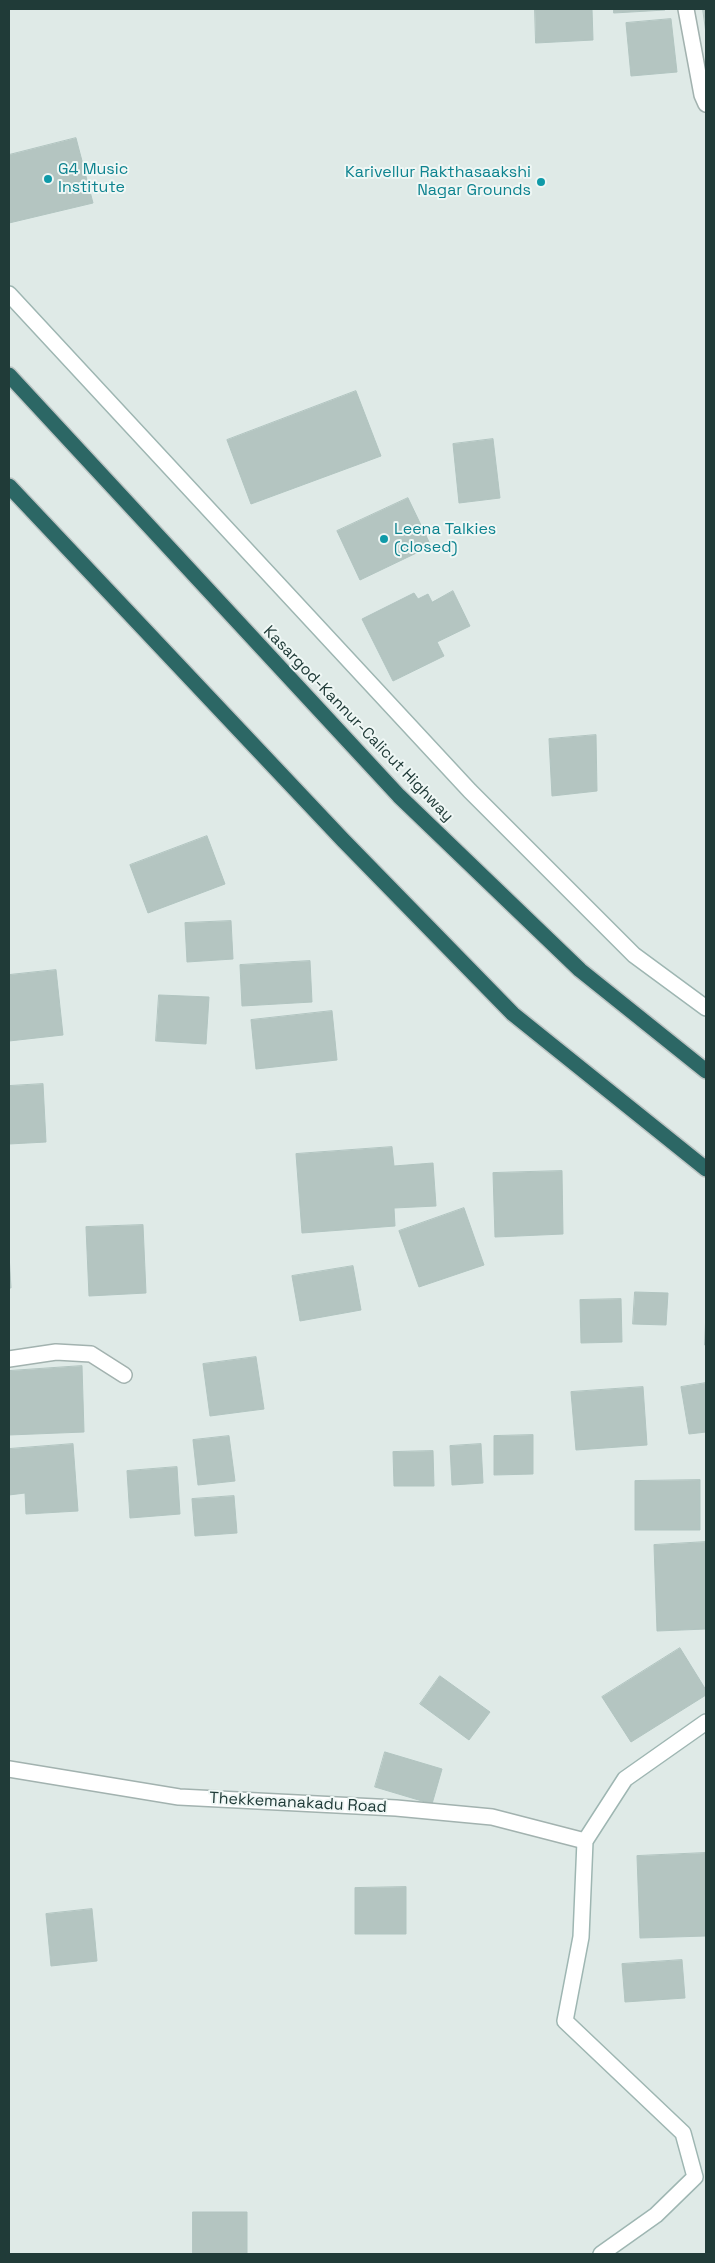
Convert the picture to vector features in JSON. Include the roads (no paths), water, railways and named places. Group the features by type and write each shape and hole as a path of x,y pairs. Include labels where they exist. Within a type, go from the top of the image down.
{"highway":[{"name":"Kasargod-Kannur-Calicut Highway","path":"9,375 399,796 580,970 706,1070"},
{"path":"9,486 343,840 513,1014 706,1169"}],"street":[{"path":"686,9 704,100"},
{"path":"9,294 470,791 634,955 706,1008"},
{"path":"9,1359 56,1352 91,1354 124,1375"},
{"path":"601,2254 656,2216 695,2177 683,2133 565,2021 581,1937 585,1841 624,1779 706,1722"},
{"name":"Thekkemanakadu Road","path":"9,1769 180,1798 396,1808 492,1817 585,1841"}],"place":[{"name":"G4 Music Institute","path":"48,179"},
{"name":"Karivellur Rakthasaakshi Nagar Grounds","path":"541,182"},
{"name":"Leena Talkies (closed)","path":"384,539"}]}
